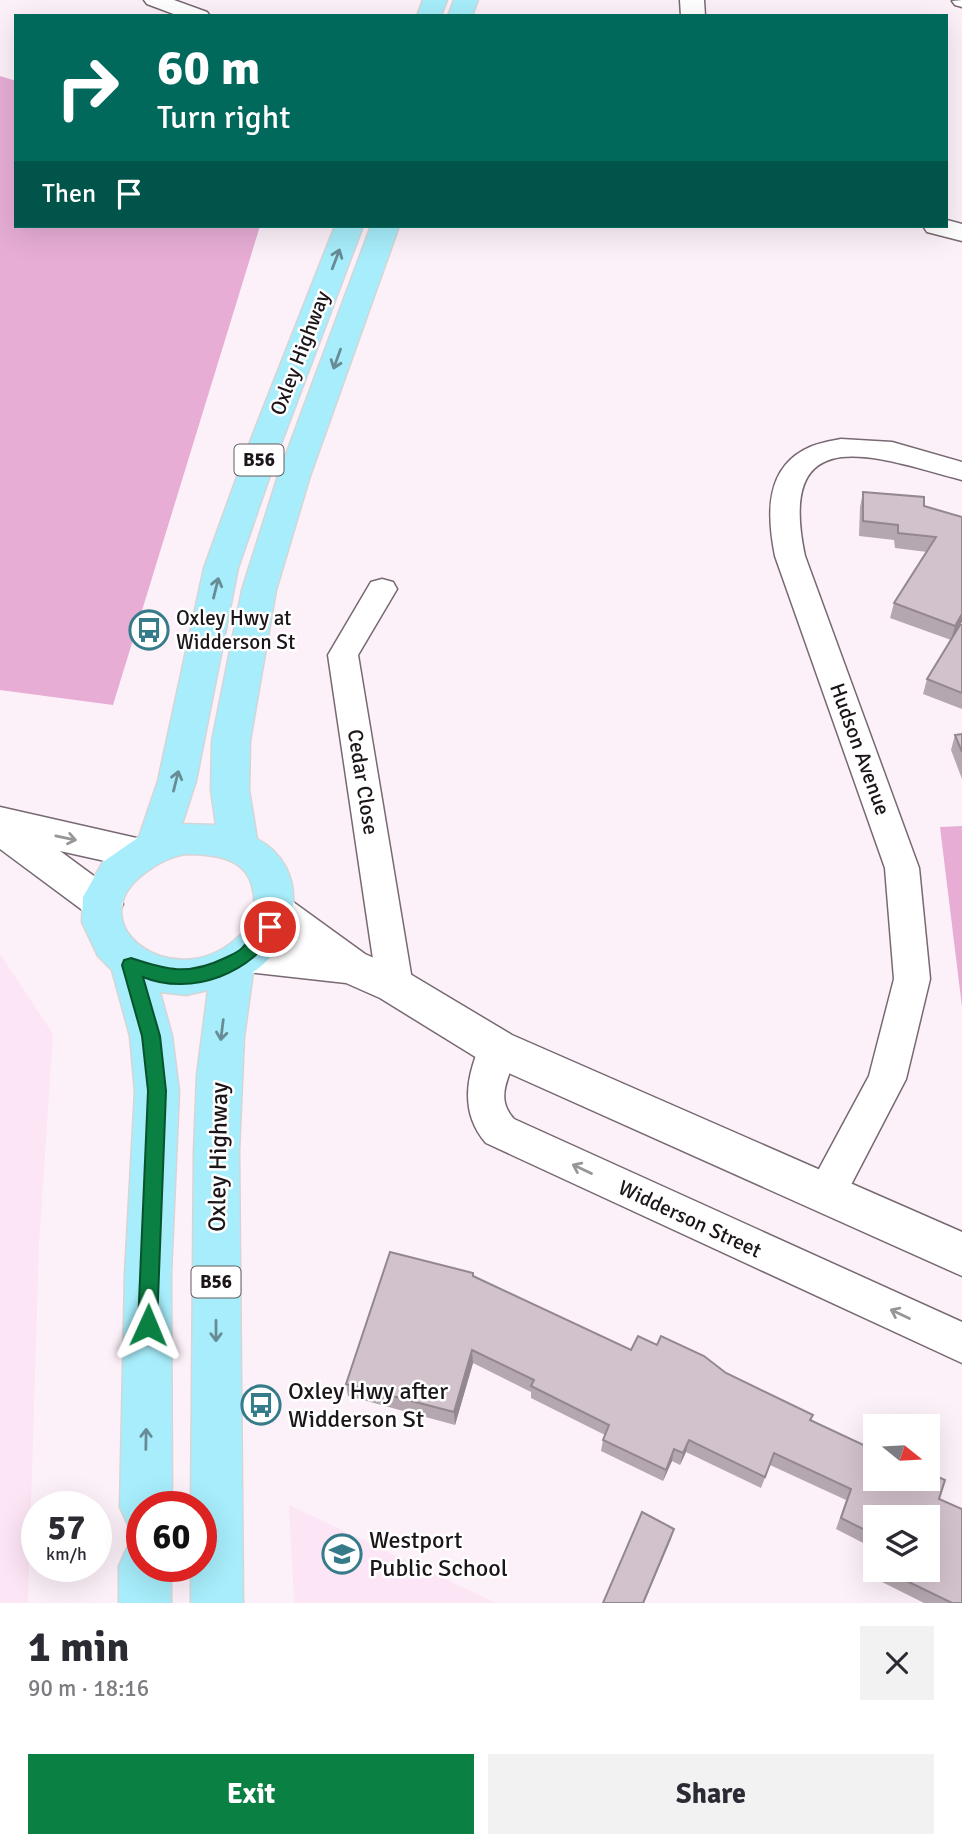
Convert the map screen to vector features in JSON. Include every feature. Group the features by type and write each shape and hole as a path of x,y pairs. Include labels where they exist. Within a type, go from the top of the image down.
{"main road":[{"name":"Oxley Highway","path":"149,850 177,781 221,568 262,452 348,228"},
{"name":"Oxley Highway","path":"239,847 230,790 231,741 259,590 295,476 384,228"},
{"path":"149,850 185,839 213,839 239,847 257,858 269,874 275,891 275,911"},
{"name":"B56","path":"103,904 110,885 123,868 149,850"},
{"path":"103,904 103,927 112,948 131,965 154,974 181,978 208,974 241,959"},
{"name":"B56","path":"241,959 260,941 275,911"},
{"name":"Oxley Highway","path":"217,1603 216,1209 220,1046 241,959"},
{"path":"131,965 151,1036 157,1091 148,1274 146,1491"},
{"path":"145,1582 145,1603"}],"street":[{"path":"154,0 194,14"},
{"path":"944,228 962,233"},
{"name":"Hudson Avenue","path":"826,1193 887,1079 912,979 902,868 789,556 784,520 786,488 804,461 836,447 876,448 962,471"},
{"name":"Cedar Close","path":"382,589 344,655 395,986"},
{"path":"0,822 149,850"},
{"path":"0,828 103,904"},
{"path":"275,911 350,966 395,986 497,1048 962,1254"},
{"path":"241,959 350,966"},
{"name":"Widderson Street","path":"497,1048 485,1101 488,1118 500,1131 962,1343"}],"shaded area":[{"path":"0,76 14,80 14,228 259,228 113,705 0,690"},
{"path":"962,826 962,1007 940,827"},
{"path":"0,954 53,1034 39,1245 31,1491 21,1491 21,1582 29,1582 28,1603 0,1603"},
{"name":"Westport Public School","path":"289,1505 496,1603 294,1603"}],"building":[{"path":"863,492 924,497 924,506 962,517 962,614 955,626 894,603 936,537 898,533 898,525 863,521"},
{"path":"962,625 962,693 927,679"},
{"path":"962,734 962,752 955,735"},
{"path":"390,1252 473,1273 473,1276 631,1350 638,1336 657,1345 661,1336 704,1356 726,1373 813,1415 810,1420 863,1445 863,1491 940,1491 940,1478 945,1480 939,1499 962,1509 962,1603 952,1603 909,1582 940,1582 940,1505 863,1505 863,1529 841,1518 851,1489 774,1453 765,1477 689,1440 683,1453 674,1449 666,1470 603,1440 609,1425 531,1386 534,1380 472,1350 454,1412 346,1384"},
{"path":"642,1512 674,1529 643,1603 603,1603"}],"place":[{"name":"Oxley Hwy at Widderson St","path":"149,630"},
{"name":"Oxley Hwy after Widderson St","path":"261,1405"},
{"name":"Westport Public School","path":"342,1554"}],"route":[{"path":"148,1325 157,1091 151,1036 131,965 154,974 181,978 208,974 247,955 270,927"}]}
